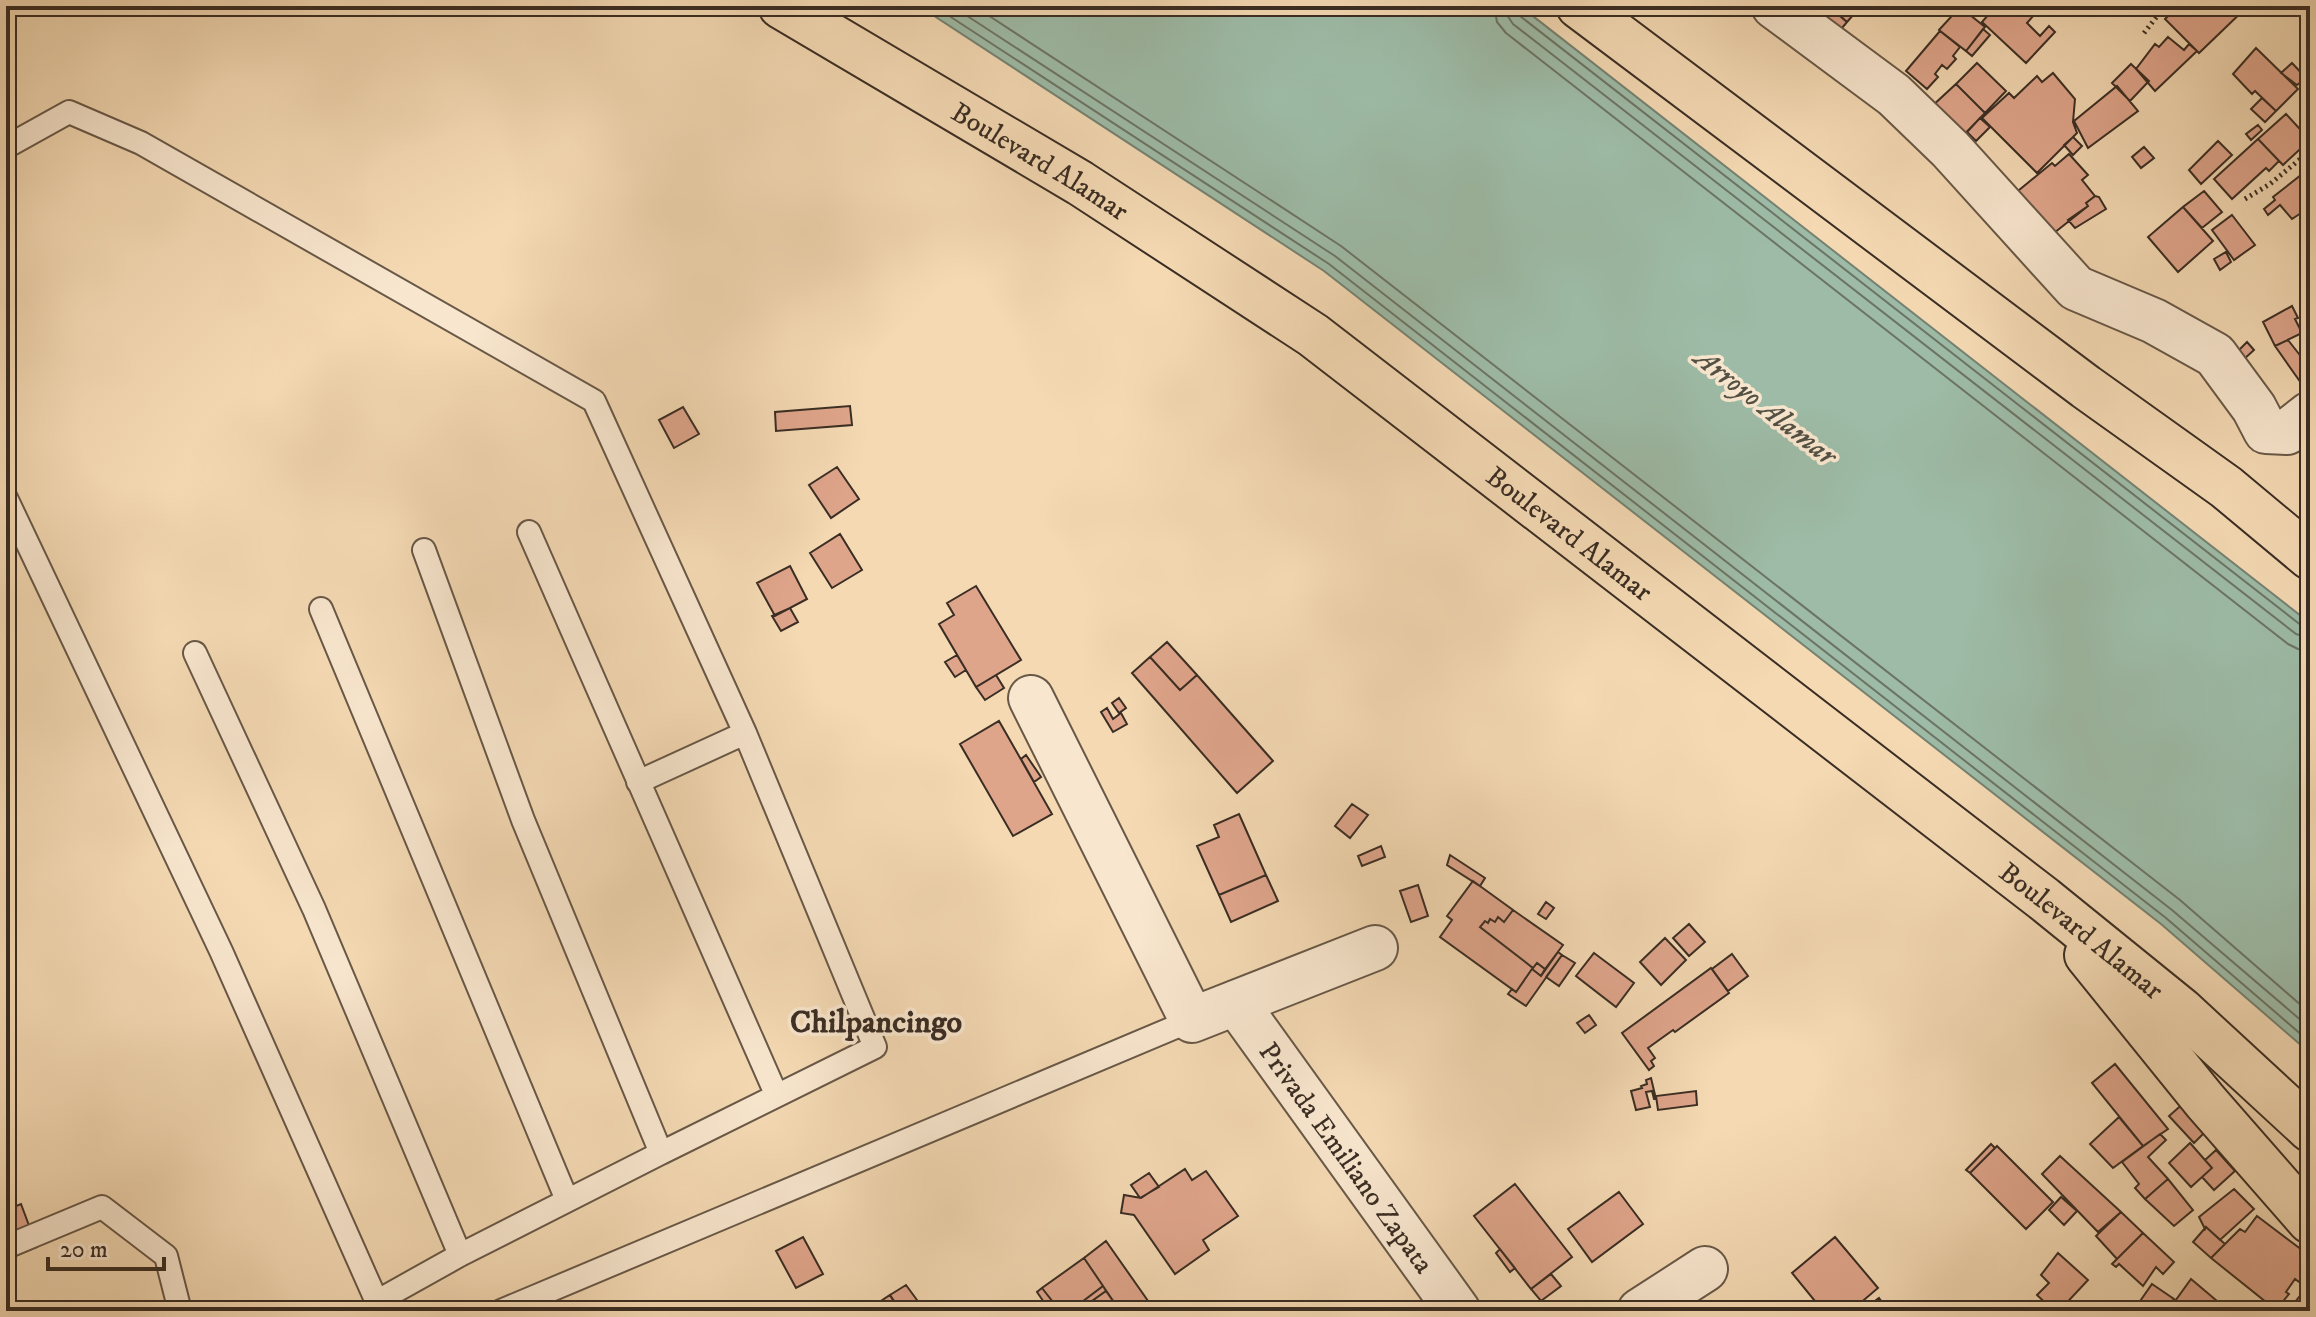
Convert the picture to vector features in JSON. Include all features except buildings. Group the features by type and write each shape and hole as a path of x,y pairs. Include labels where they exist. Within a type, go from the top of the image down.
{"highway":[{"name":"Boulevard Alamar","path":"781,6 1080,183 1313,335 2044,899 2181,1010 2310,1129"},
{"path":"1579,6 2086,387 2226,487 2310,557"},
{"path":"2044,899 2134,1015 2310,1221"}],"street":[{"path":"1774,6 1894,95 1950,149 2076,288 2154,321 2215,355 2254,408 2266,431 2287,432 2310,414"},
{"path":"1031,698 1192,1020 1375,948"},
{"name":"Privada Emiliano Zapata","path":"1236,1003 1458,1311"},
{"path":"1640,1311 1705,1269"}],"lane":[{"path":"6,147 69,112 84,118 141,143 594,401 745,733 875,1047 460,1255 379,1307 221,951 6,498"},
{"path":"529,532 776,1094"},
{"path":"424,550 523,820 661,1153"},
{"path":"321,609 567,1200"},
{"path":"195,653 314,909 460,1255"},
{"path":"638,782 745,733"},
{"path":"501,1311 1192,1020"},
{"path":"6,1247 102,1207 166,1256 180,1311"}],"path":[{"path":"2144,33 2165,6"},
{"path":"2245,199 2270,184 2310,151"}],"water":[{"name":"Arroyo Alamar","path":"919,6 1520,6 2310,623 2310,1053 2161,924 1324,271"}],"district":[{"name":"Chilpancingo","path":"876,1021"}]}
